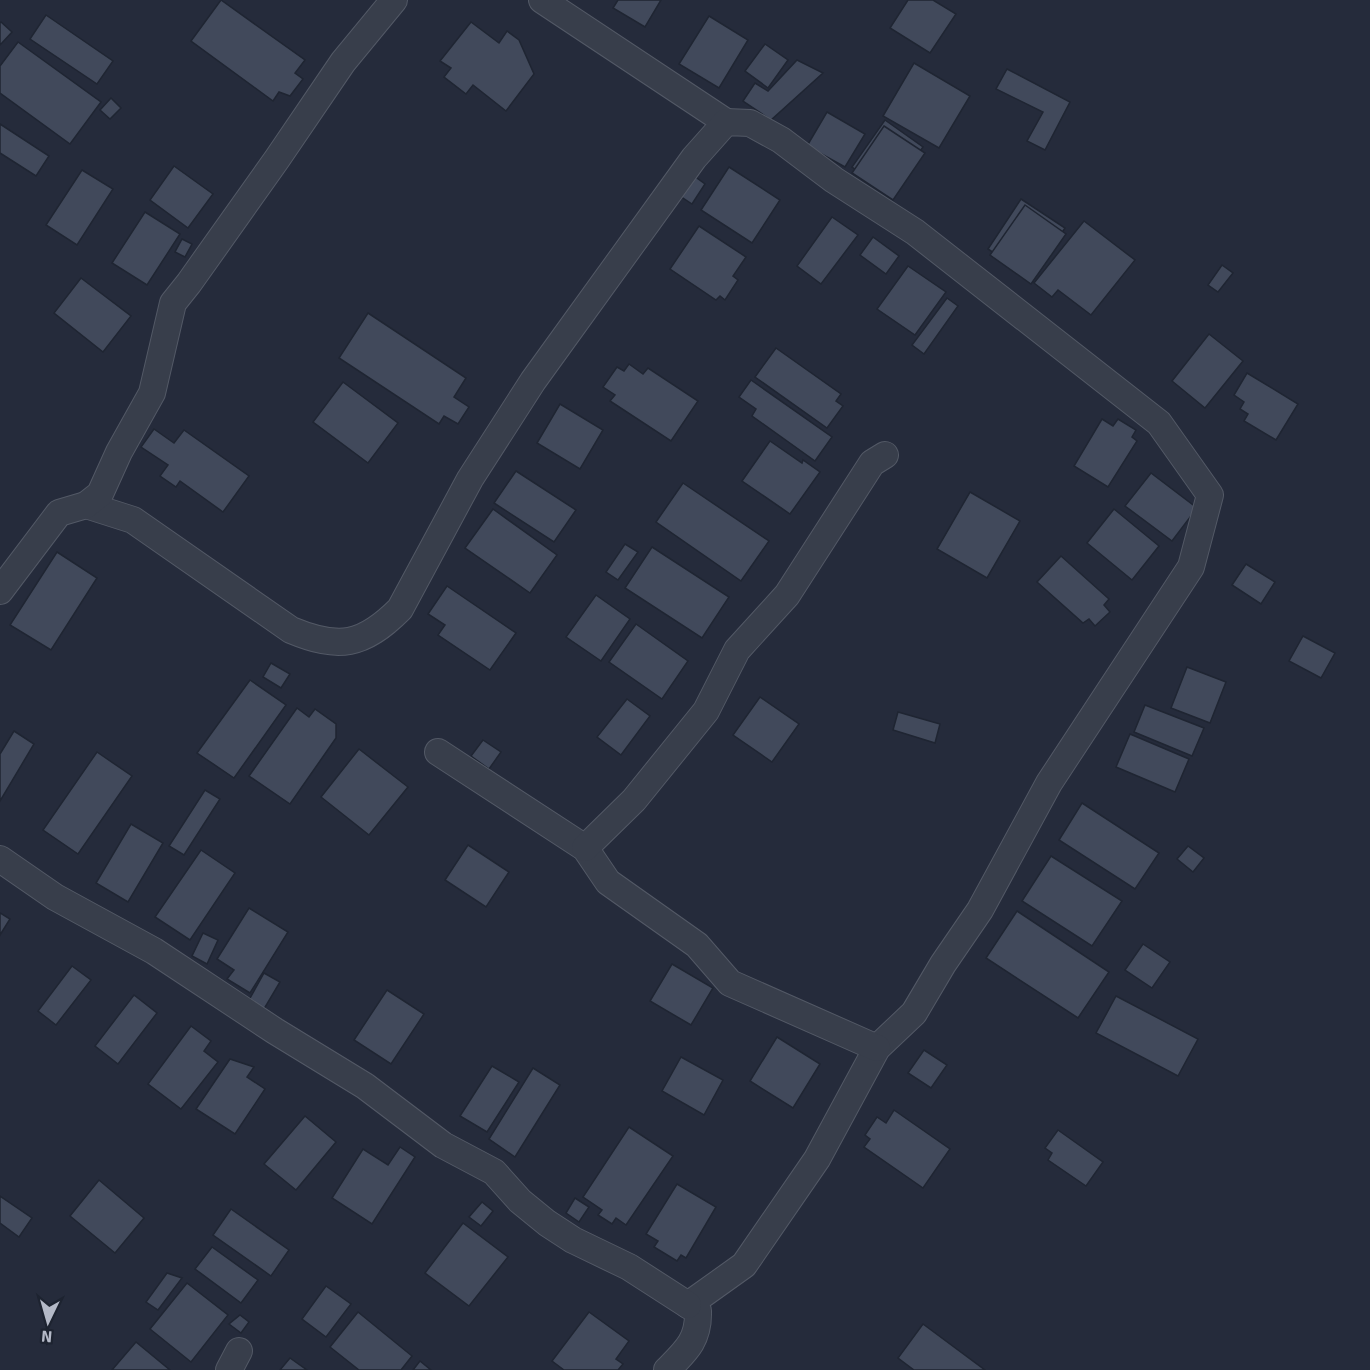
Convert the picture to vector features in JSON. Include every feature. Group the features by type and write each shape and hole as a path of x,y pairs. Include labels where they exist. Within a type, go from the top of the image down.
{"street":[{"path":"0,591 59,513 86,505 100,494 119,452 152,393 173,303 277,159 343,62 394,0"},
{"path":"542,0 726,122 750,123 781,140 834,180 915,232 1160,423 1209,495 1191,567 1049,783 980,910 943,964 914,1013 877,1048 817,1159 744,1265 688,1305"},
{"path":"86,505 134,520 291,630 315,640 339,642 362,639 383,626 400,609 470,478 533,381 694,158 726,122"},
{"path":"585,848 634,800 706,711 737,650 787,595 872,463 885,455"},
{"path":"438,752 585,848 608,882 697,945 730,983 877,1048"},
{"path":"0,859 55,897 154,951 275,1031 365,1086 443,1145 494,1172 520,1201 547,1223 573,1239 629,1267 698,1311 699,1326 689,1347 667,1370"}],"building":[{"path":"221,0 305,60 295,73 303,79 290,96 279,92 273,101 191,41"},
{"path":"618,0 661,0 645,27 613,8"},
{"path":"908,0 933,0 956,14 930,53 890,28"},
{"path":"46,15 113,61 97,84 30,39"},
{"path":"709,16 748,40 719,88 679,64"},
{"path":"471,22 499,43 507,31 519,40 534,74 506,111 473,85 466,94 444,77 451,68 440,61"},
{"path":"0,23 12,32 0,45"},
{"path":"18,42 101,102 70,144 0,93 0,66"},
{"path":"765,44 788,60 768,88 745,71"},
{"path":"797,60 823,73 771,120 743,101 755,83 768,91"},
{"path":"914,63 970,96 939,148 883,116"},
{"path":"1007,69 1070,102 1045,150 1027,141 1043,112 996,89"},
{"path":"111,98 121,108 110,119 100,110"},
{"path":"827,112 865,134 845,167 807,146"},
{"path":"885,120 923,147 890,194 852,167"},
{"path":"0,124 49,156 36,176 0,153"},
{"path":"884,126 925,153 893,200 852,173"},
{"path":"174,166 213,194 188,228 150,200"},
{"path":"729,167 780,200 752,243 701,210"},
{"path":"82,170 113,189 77,245 46,225"},
{"path":"694,176 705,184 692,204 680,196"},
{"path":"1021,199 1065,228 1032,278 988,249"},
{"path":"1025,205 1066,234 1031,284 990,255"},
{"path":"145,212 180,234 147,285 112,263"},
{"path":"832,217 858,235 821,284 797,266"},
{"path":"1084,221 1135,260 1091,315 1058,290 1052,297 1034,283"},
{"path":"699,226 746,257 733,276 738,280 725,300 720,296 716,300 670,269"},
{"path":"873,237 899,256 886,274 860,255"},
{"path":"182,239 192,244 185,257 175,252"},
{"path":"1222,265 1233,273 1218,292 1208,285"},
{"path":"908,266 946,292 915,335 877,309"},
{"path":"81,278 131,316 103,352 54,313"},
{"path":"947,298 958,306 924,354 912,345"},
{"path":"368,313 466,378 454,397 469,407 458,424 444,416 439,424 339,358"},
{"path":"1209,334 1243,361 1205,408 1172,381"},
{"path":"776,348 841,394 836,401 843,406 827,428 755,377"},
{"path":"629,364 643,374 648,368 698,401 671,441 610,401 615,395 603,387 617,367 624,371"},
{"path":"1247,373 1298,404 1276,440 1244,421 1248,414 1240,409 1244,402 1234,395"},
{"path":"751,380 832,437 815,461 752,416 756,409 739,397"},
{"path":"343,382 398,423 368,463 313,422"},
{"path":"560,404 603,430 580,469 537,443"},
{"path":"1102,419 1113,426 1118,419 1136,430 1132,437 1137,441 1108,487 1074,466"},
{"path":"154,429 174,443 184,430 249,476 223,512 180,481 176,487 160,476 168,465 141,447"},
{"path":"770,441 802,463 803,460 820,472 790,514 742,481"},
{"path":"516,471 576,510 554,542 494,503"},
{"path":"1151,473 1197,508 1172,541 1125,506"},
{"path":"683,483 769,541 741,581 656,522"},
{"path":"970,492 1020,521 987,578 937,549"},
{"path":"493,509 557,555 530,593 465,548"},
{"path":"1114,509 1159,546 1132,580 1087,543"},
{"path":"625,544 638,552 618,580 606,572"},
{"path":"652,547 729,597 702,638 625,588"},
{"path":"57,552 97,578 51,650 10,625"},
{"path":"1061,556 1109,599 1104,605 1110,612 1095,626 1089,619 1083,623 1037,582"},
{"path":"1246,564 1275,582 1261,604 1232,585"},
{"path":"447,586 516,633 490,670 438,635 445,625 428,614"},
{"path":"596,595 630,619 601,661 566,637"},
{"path":"636,624 688,661 662,699 609,662"},
{"path":"1303,636 1335,653 1321,678 1289,661"},
{"path":"271,663 290,674 281,688 263,677"},
{"path":"1187,667 1226,682 1210,723 1171,708"},
{"path":"250,680 286,705 234,778 197,753"},
{"path":"760,697 799,724 772,762 733,735"},
{"path":"627,699 650,716 621,755 597,737"},
{"path":"1145,705 1204,728 1192,756 1134,732"},
{"path":"297,708 309,717 315,709 336,724 336,738 290,804 249,776"},
{"path":"898,712 940,724 935,743 893,730"},
{"path":"14,731 34,744 0,801 0,754"},
{"path":"1130,734 1189,759 1175,792 1116,767"},
{"path":"483,740 501,752 489,769 471,756"},
{"path":"359,749 408,787 369,835 321,797"},
{"path":"97,752 132,776 78,854 43,830"},
{"path":"205,790 220,799 184,855 169,846"},
{"path":"1082,803 1159,853 1135,889 1059,840"},
{"path":"131,824 163,843 128,902 96,883"},
{"path":"468,845 509,872 486,907 445,880"},
{"path":"1188,846 1204,858 1193,872 1177,859"},
{"path":"201,850 235,873 190,940 155,917"},
{"path":"1051,856 1122,901 1092,946 1022,901"},
{"path":"249,908 288,932 250,993 227,979 234,970 217,959"},
{"path":"1017,911 1109,972 1078,1018 986,958"},
{"path":"0,913 10,919 0,935"},
{"path":"203,933 218,940 207,964 192,956"},
{"path":"1143,944 1170,962 1152,988 1125,970"},
{"path":"672,964 713,988 691,1025 650,1001"},
{"path":"72,966 91,980 56,1025 38,1011"},
{"path":"264,973 280,982 264,1009 249,1000"},
{"path":"387,990 424,1014 391,1064 354,1040"},
{"path":"134,995 157,1013 118,1064 95,1046"},
{"path":"1116,996 1198,1039 1178,1076 1096,1033"},
{"path":"191,1026 211,1041 204,1051 218,1062 181,1109 148,1084"},
{"path":"777,1037 820,1064 793,1108 750,1081"},
{"path":"924,1050 947,1065 931,1088 908,1073"},
{"path":"681,1057 723,1080 704,1115 662,1091"},
{"path":"230,1059 254,1067 247,1077 265,1089 235,1134 196,1109"},
{"path":"492,1066 519,1082 487,1132 460,1116"},
{"path":"533,1068 560,1085 515,1157 489,1139"},
{"path":"894,1110 950,1149 923,1188 864,1147 870,1139 865,1135 877,1117 886,1123"},
{"path":"305,1116 336,1142 296,1190 264,1164"},
{"path":"629,1127 673,1156 626,1225 616,1218 612,1224 598,1215 602,1210 583,1197"},
{"path":"1058,1130 1103,1162 1086,1186 1048,1160 1052,1153 1045,1148"},
{"path":"400,1147 415,1157 372,1224 332,1198 363,1149 388,1165"},
{"path":"99,1180 144,1218 115,1253 70,1216"},
{"path":"677,1184 716,1207 686,1258 681,1255 677,1261 654,1247 658,1241 646,1234"},
{"path":"0,1196 32,1218 19,1237 0,1223"},
{"path":"575,1198 589,1207 579,1222 566,1213"},
{"path":"482,1202 493,1211 481,1226 469,1217"},
{"path":"231,1209 289,1250 271,1276 213,1235"},
{"path":"463,1223 508,1257 469,1306 425,1273"},
{"path":"212,1247 258,1280 241,1303 195,1269"},
{"path":"167,1273 182,1278 158,1310 146,1302"},
{"path":"187,1283 228,1315 191,1362 150,1329"},
{"path":"326,1286 351,1304 326,1337 302,1319"},
{"path":"358,1312 412,1356 401,1370 359,1370 330,1347"},
{"path":"589,1312 629,1341 616,1359 623,1364 618,1370 564,1370 552,1361"},
{"path":"240,1315 249,1322 241,1333 229,1324"},
{"path":"923,1324 985,1370 914,1370 898,1358"},
{"path":"136,1342 170,1370 112,1370"},
{"path":"290,1358 307,1370 280,1370"},
{"path":"420,1361 431,1370 413,1370"}]}
